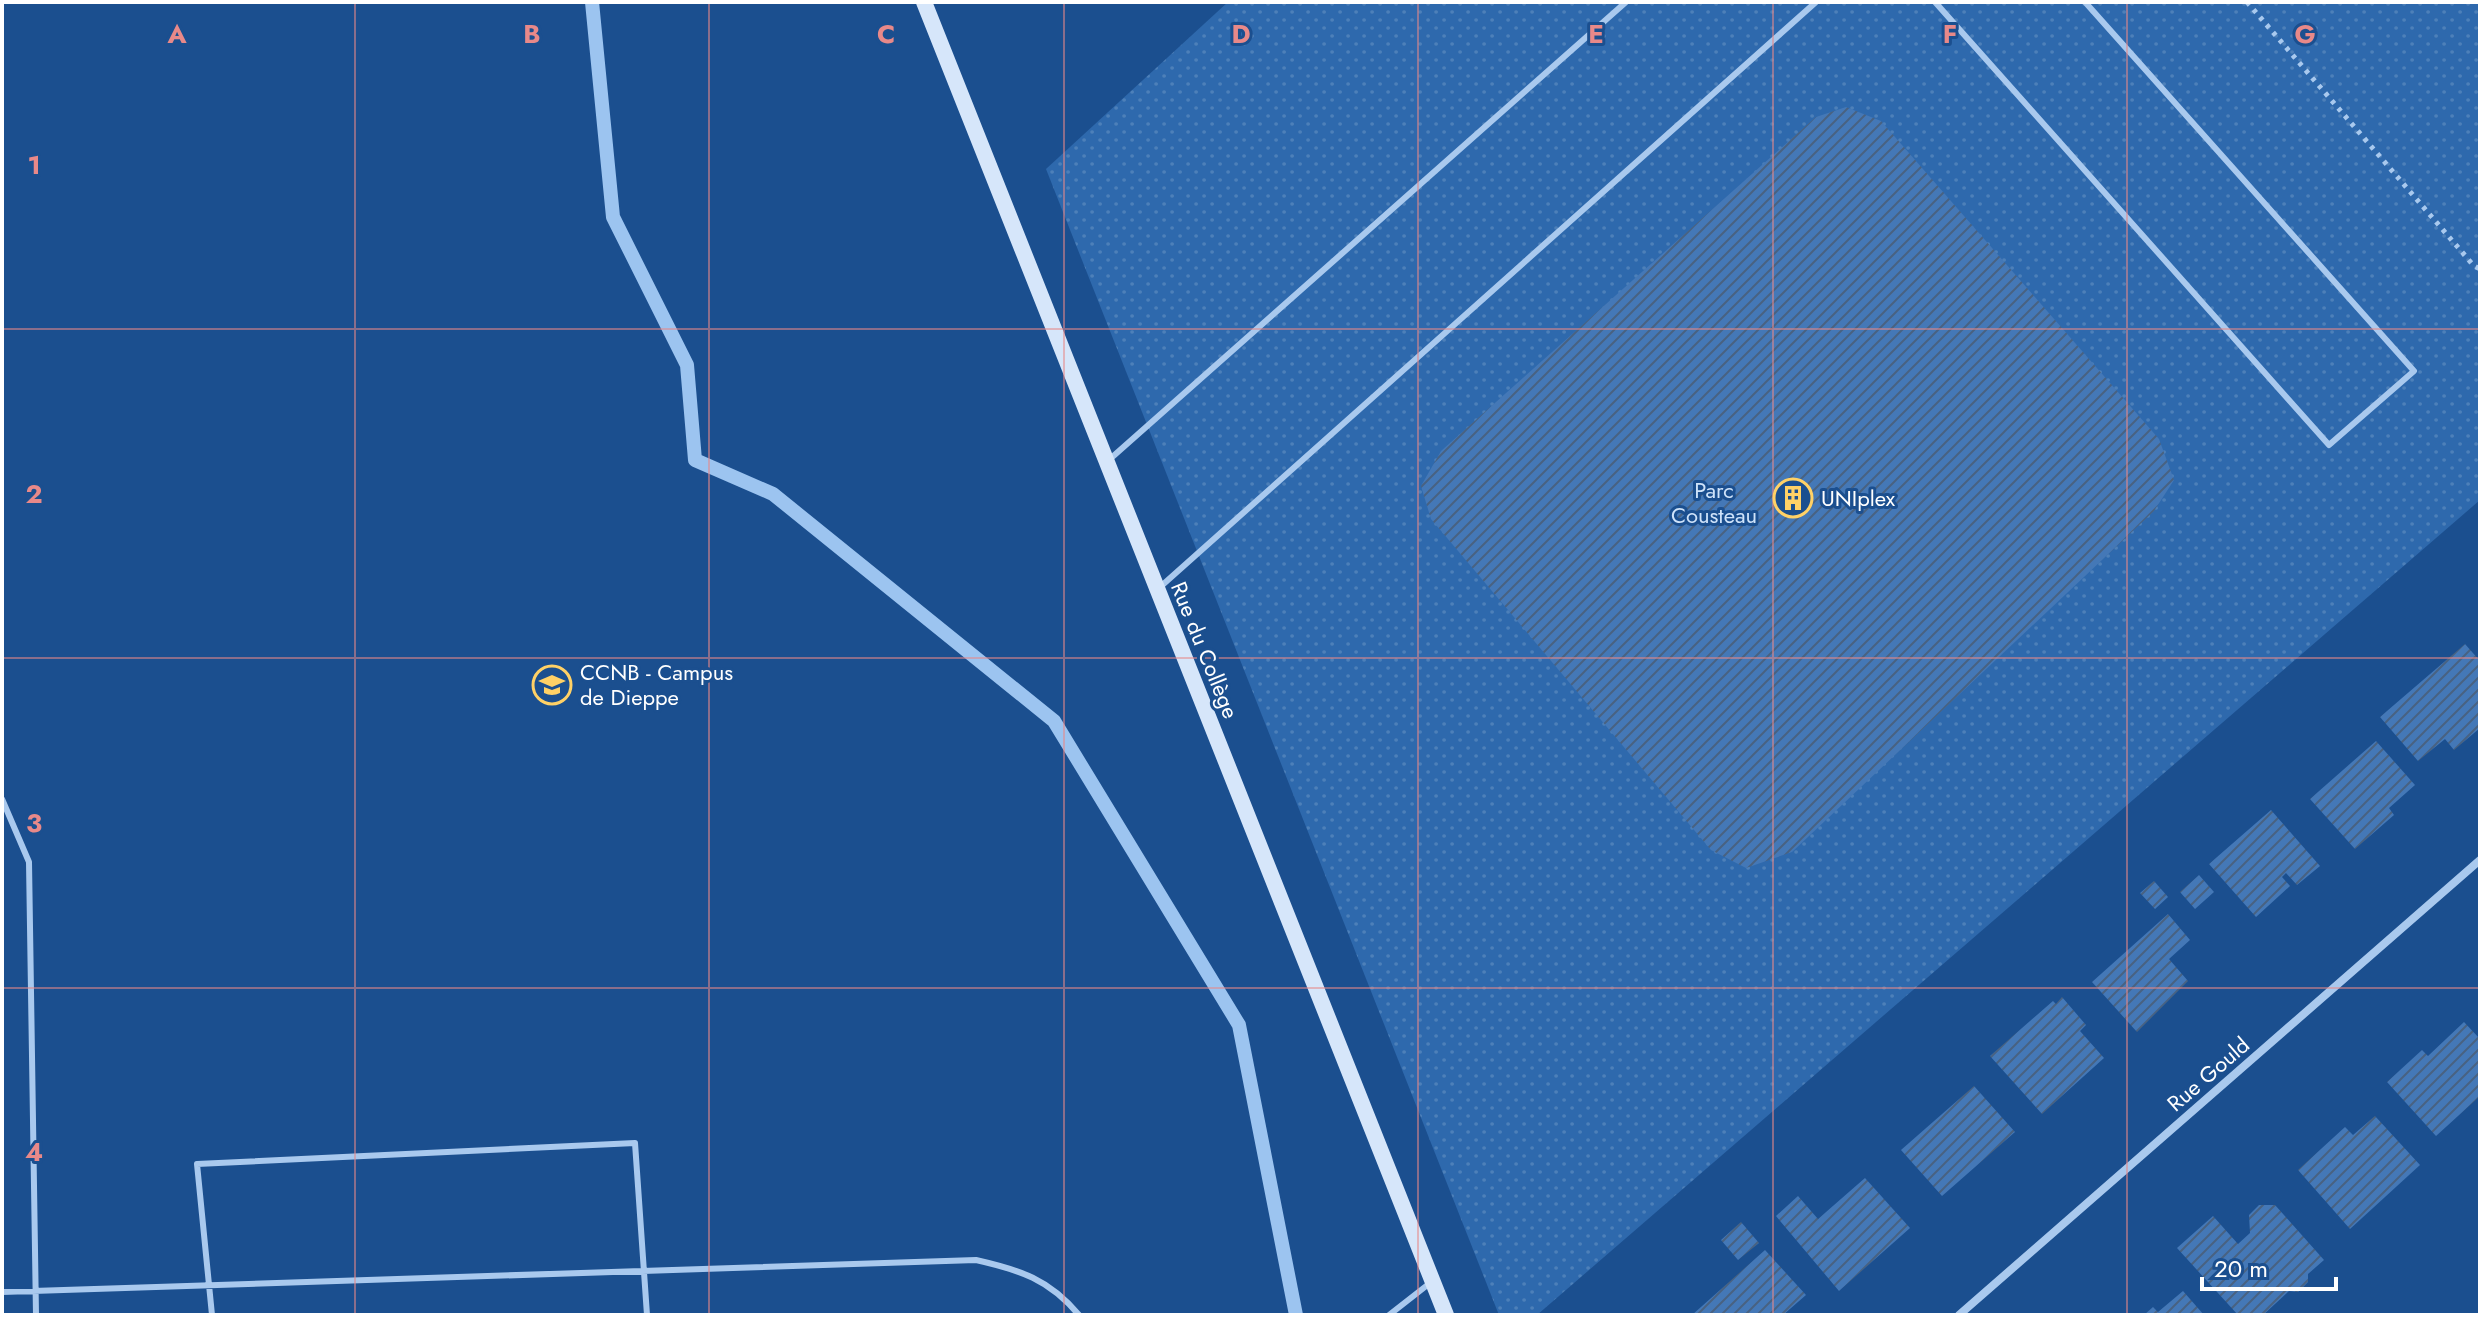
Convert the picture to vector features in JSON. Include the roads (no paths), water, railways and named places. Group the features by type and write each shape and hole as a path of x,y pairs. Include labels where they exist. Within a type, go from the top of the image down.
{"street":[{"name":"Rue du Collège","path":"924,2 1446,1315"},
{"name":"Rue Gould","path":"1959,1315 2480,860"}],"lane":[{"path":"1107,462 1626,2"},
{"path":"1157,589 1816,2"},
{"path":"1935,2 2329,445 2414,371 2085,2"},
{"path":"2,799 29,862 36,1315"},
{"path":"212,1315 197,1164 635,1143 647,1315"},
{"path":"2,1292 976,1260 1024,1271 1068,1303 1079,1315"},
{"path":"1389,1315 1432,1281"}],"waterway":[{"path":"592,2 613,217 687,365 695,460 773,494 1054,721 1239,1025 1296,1315"}],"place":[{"name":"UNIplex","path":"1793,498"},
{"name":"CCNB - Campus de Dieppe","path":"552,685"}],"park label":[{"name":"Parc Cousteau","path":"1714,502"}]}
